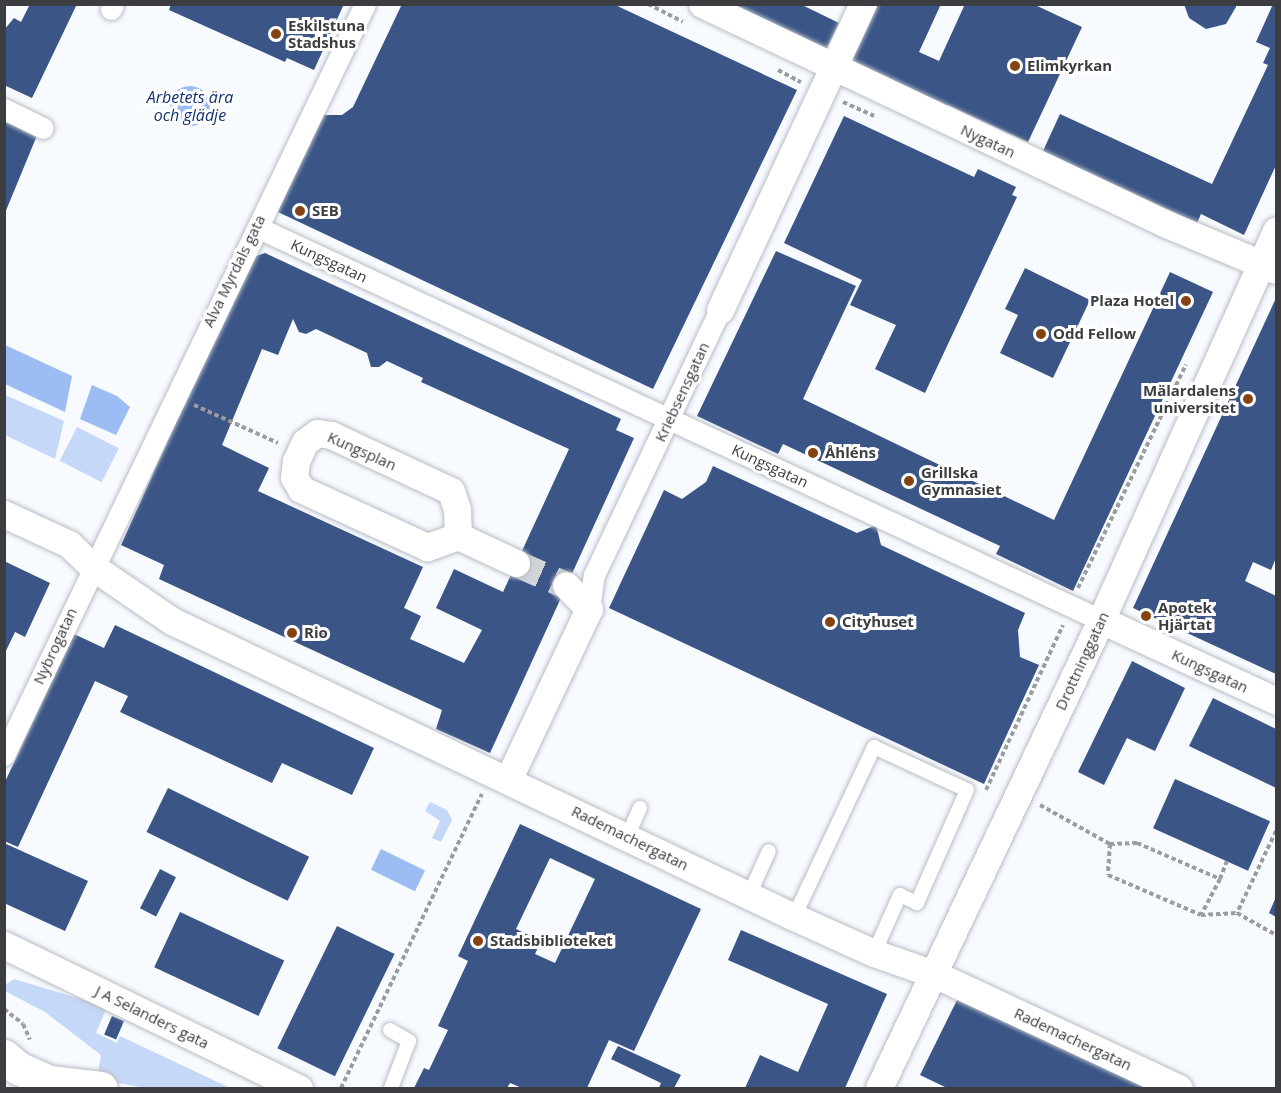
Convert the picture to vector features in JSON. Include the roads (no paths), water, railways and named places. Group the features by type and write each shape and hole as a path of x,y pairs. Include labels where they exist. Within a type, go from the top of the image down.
{"street":[{"name":"Alva Myrdals gata","path":"106,539 365,4"},
{"name":"Kriebsensgatan","path":"500,776 589,609 594,575 670,420 835,69 863,4"},
{"name":"Nygatan","path":"696,15 835,69 1164,223 1269,266"},
{"path":"4,109 43,128"},
{"name":"Kungsgatan","path":"263,230 1276,701"},
{"name":"Drottninggatan","path":"879,1089 1269,266 1276,231"},
{"name":"Kungsplan","path":"317,433 331,435 451,491 457,509 458,536 426,547 301,489 294,477 299,453 305,442 317,433"},
{"name":"Rademachergatan","path":"4,514 69,544 93,567 172,621 794,917 874,953 934,974 1179,1089"},
{"path":"458,536 516,563"},
{"name":"Nybrogatan","path":"4,754 106,539"},
{"path":"566,585 589,609"},
{"name":"J A Selanders gata","path":"4,945 299,1089"},
{"path":"4,1056 11,1089"},
{"path":"4,1056 18,1068 49,1082 101,1089"}],"lane":[{"path":"794,917 874,747 967,790 917,903 900,895 874,953"},
{"path":"627,837 640,808"},
{"path":"749,895 769,850"},
{"path":"390,1030 409,1041 390,1089"}],"water":[{"name":"Arbetets ära och glädje","path":"190,86 198,87 204,92 209,98 209,114 204,120 198,125 190,126 182,125 176,120 171,114 170,106 171,98 176,92 182,87"},
{"path":"5,345 72,376 65,412 5,384"},
{"path":"92,385 117,396 130,407 116,435 80,419"},
{"path":"381,849 425,870 415,891 371,870"}],"tunnel":[{"path":"516,563 566,585"}],"place":[{"name":"Eskilstuna Stadshus","path":"276,34"},
{"name":"Elimkyrkan","path":"1015,66"},
{"name":"SEB","path":"300,211"},
{"name":"Plaza Hotel","path":"1186,301"},
{"name":"Odd Fellow","path":"1041,334"},
{"name":"Mälardalens universitet","path":"1248,399"},
{"name":"Åhléns","path":"813,453"},
{"name":"Grillska Gymnasiet","path":"909,481"},
{"name":"Apotek Hjärtat","path":"1146,616"},
{"name":"Cityhuset","path":"830,622"},
{"name":"Rio","path":"292,633"},
{"name":"Stadsbiblioteket","path":"478,941"}]}
